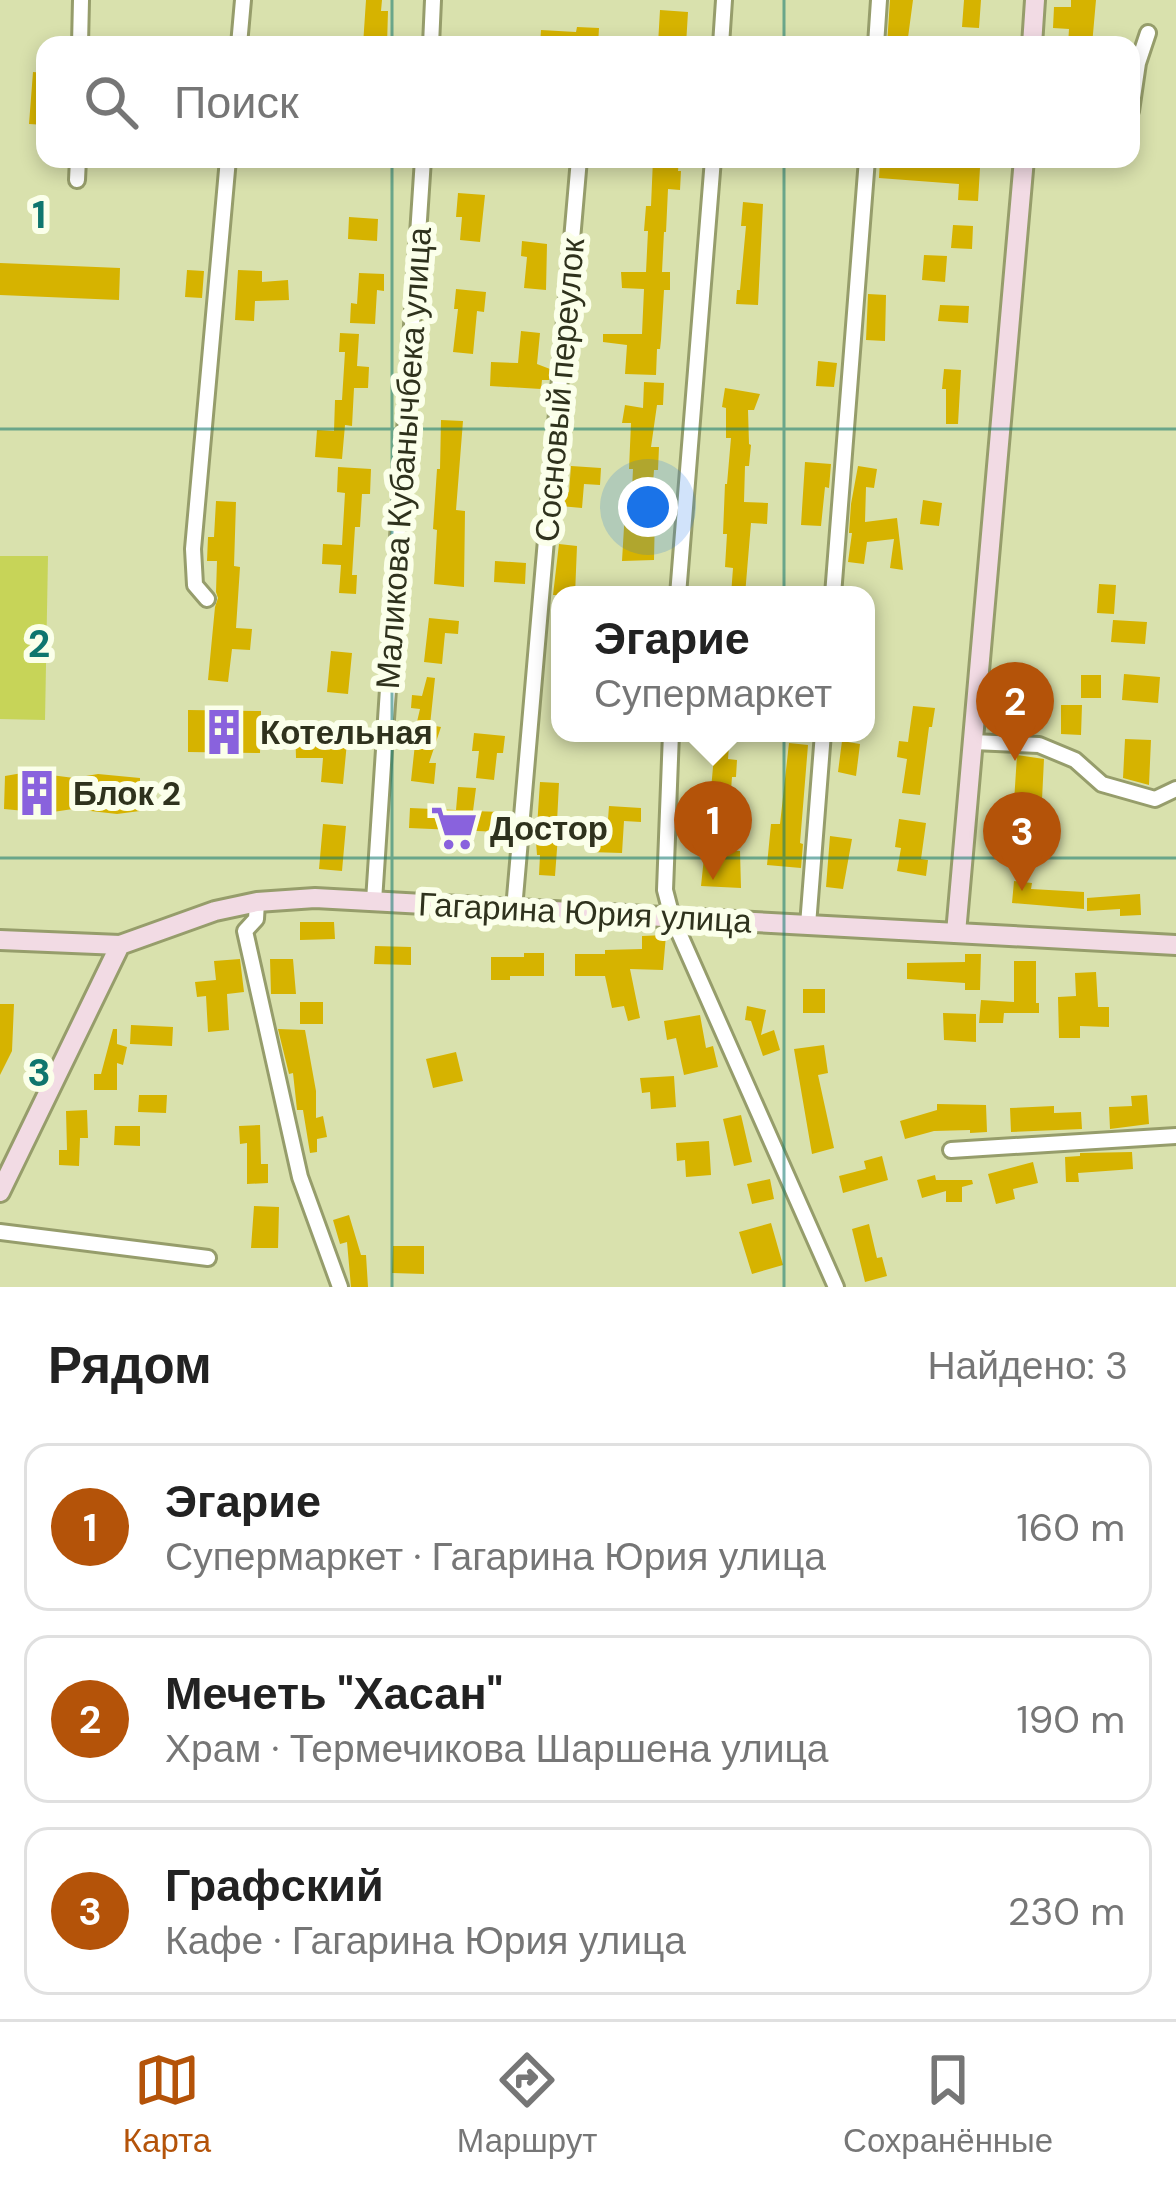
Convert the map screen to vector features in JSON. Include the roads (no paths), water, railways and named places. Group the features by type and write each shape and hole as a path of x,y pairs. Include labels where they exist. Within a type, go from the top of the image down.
{"main road":[{"path":"1033,36 1035,0"},
{"path":"956,933 1023,168"},
{"name":"Гагарина Юрия улица","path":"0,940 120,945 215,911 256,902 315,898 1176,945"},
{"path":"0,1192 120,945"}],"street":[{"path":"80,36 81,0"},
{"path":"239,36 243,0"},
{"path":"431,36 433,0"},
{"path":"722,36 724,0"},
{"path":"877,36 879,0"},
{"path":"1140,57 1148,33"},
{"path":"77,180 78,168"},
{"path":"207,599 195,585 193,549 228,168"},
{"name":"Маликова Кубанычбека улица","path":"374,901 422,168"},
{"name":"Сосновый переулок","path":"514,909 577,168"},
{"path":"679,586 711,168"},
{"path":"834,586 866,168"},
{"path":"671,742 665,890 672,917 836,1287"},
{"path":"808,925 822,742"},
{"path":"973,742 1039,745 1075,760 1102,784 1155,799 1176,789"},
{"path":"256,902 256,919 245,931 300,1177 340,1287"},
{"path":"951,1150 1176,1136"},
{"path":"0,1232 208,1258"}],"place":[{"name":"Котельная","path":"224,732"},
{"name":"Мечеть \"Хасан\"","path":"1015,761"},
{"name":"Блок 2","path":"37,793"},
{"name":"Достор","path":"454,828"},
{"name":"Эгарие","path":"713,880"},
{"name":"Графский","path":"1022,891"}]}
